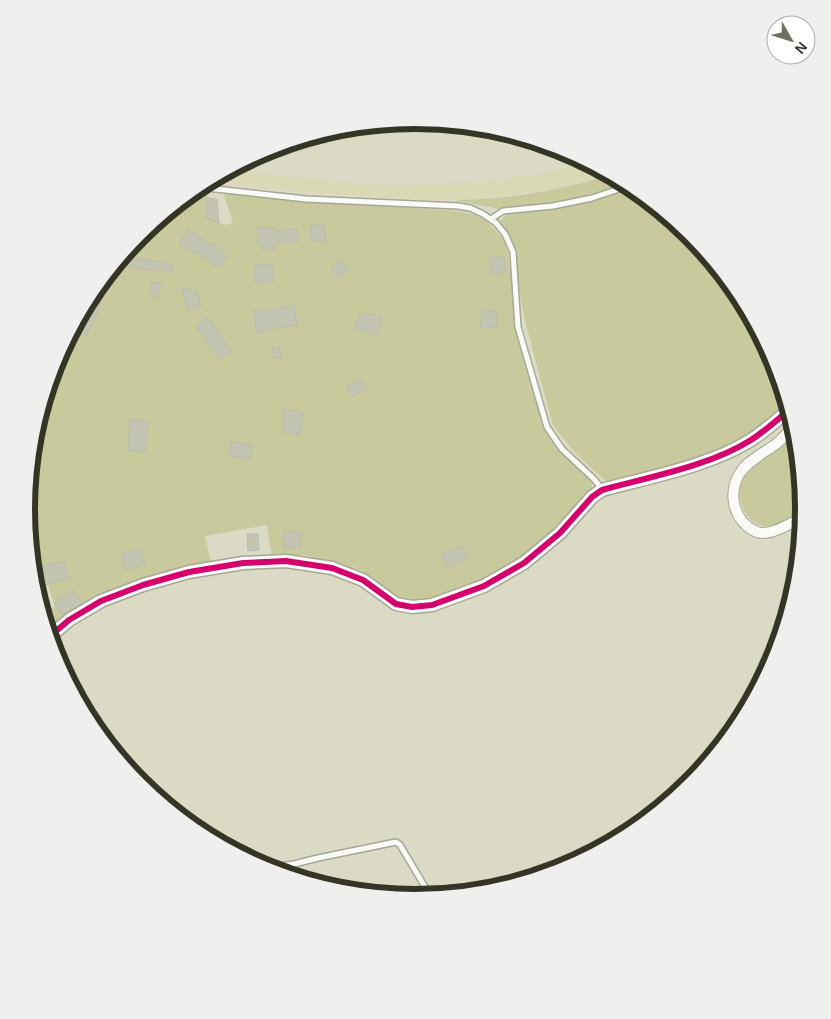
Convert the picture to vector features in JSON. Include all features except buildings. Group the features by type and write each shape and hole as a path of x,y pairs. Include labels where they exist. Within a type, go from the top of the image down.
{"street":[{"path":"55,632 69,620 101,600 143,585 189,572 243,563 286,561 332,568 363,580 396,604 412,607 432,605 484,586 524,563 560,533 592,497 602,490 712,459 749,441 784,414"},
{"path":"788,432 741,471 734,484 735,510 744,523 761,533 775,530 796,520"}],"lane":[{"path":"211,188 306,199 458,206 470,208 491,219 505,234 513,252 518,327 547,427 562,449 594,479 602,490"},
{"path":"491,219 503,211 553,206 592,198 620,189"},
{"path":"282,866 396,842 400,845 426,890"}],"shaded area":[{"path":"576,165 601,177 556,189 468,200 427,200 313,193 222,182 241,171 363,184 395,185 482,181 541,174"},
{"path":"601,177 618,188 550,203 499,209 454,200 514,196"},
{"path":"623,190 685,240 717,278 745,319 767,364 783,410 724,452 613,483 607,482 578,456 553,426 525,321 515,249 500,221 507,214 587,202"},
{"path":"208,191 206,218 226,225 233,223 224,195 226,192 378,206 458,211 477,216 488,222 503,239 508,252 517,327 554,441 565,456 589,477 592,483 592,489 589,494 561,526 514,566 465,589 419,602 397,598 364,572 353,567 305,555 272,558 267,525 205,536 211,562 160,574 90,599 54,629 49,610 55,607 42,565 39,566 38,559 35,510 38,460 42,435 55,387 74,341 99,298 129,259 165,223 204,193"},
{"path":"789,435 793,460 796,516 768,526 761,526 750,519 740,500 740,487 748,469"}],"cycle path":[{"path":"55,632 69,620 101,601 143,585 189,572 243,563 286,561 332,568 363,580 396,604 412,607 432,605 484,586 524,563 560,533 592,497 602,490 679,470 717,457 751,440 784,414"}]}
